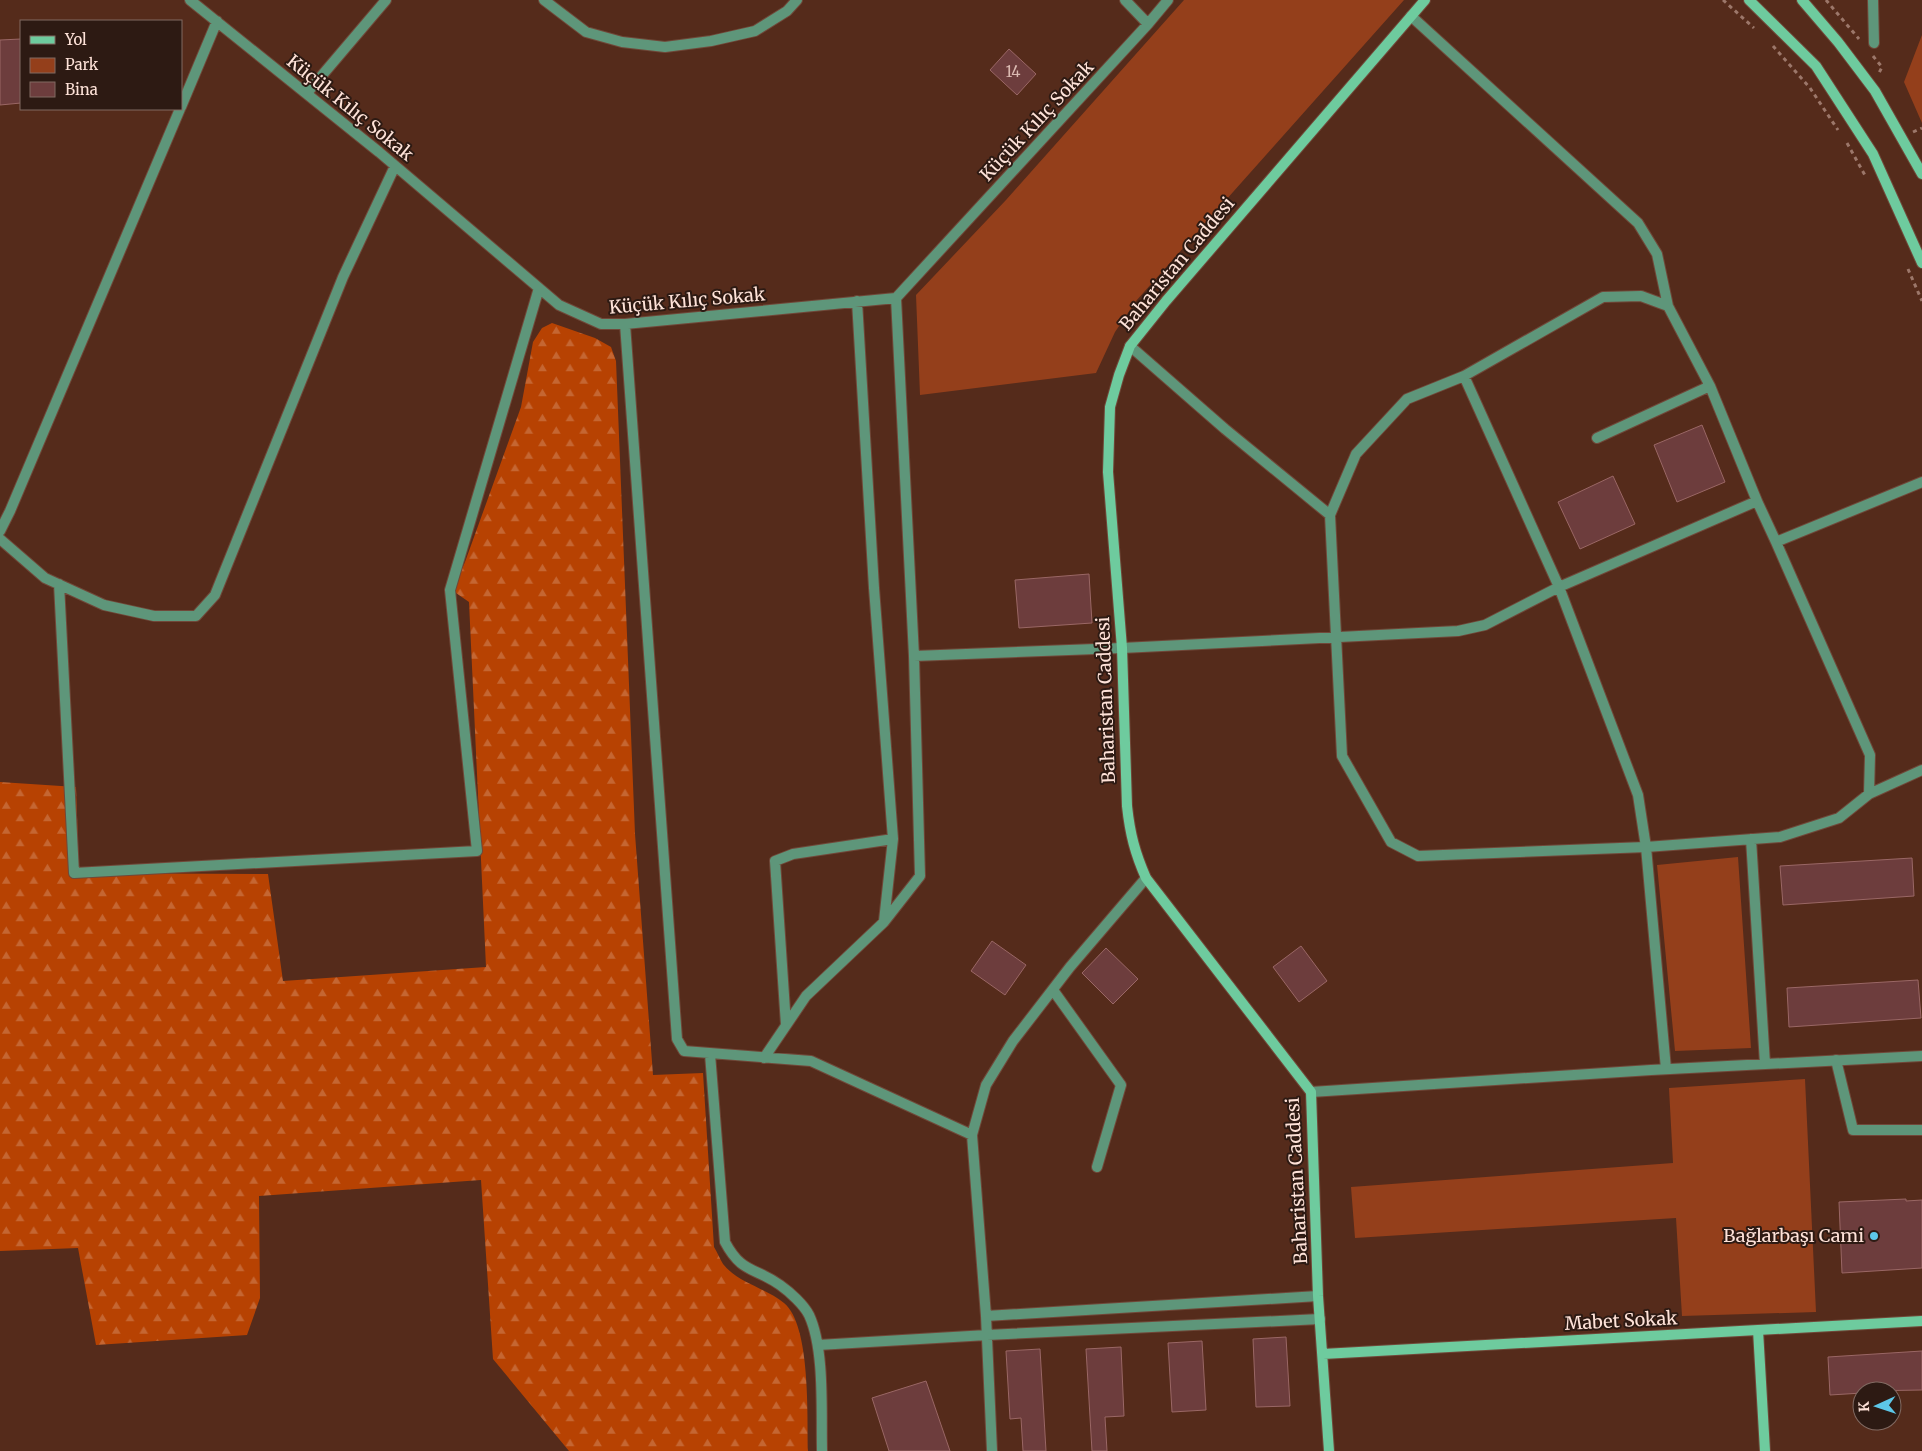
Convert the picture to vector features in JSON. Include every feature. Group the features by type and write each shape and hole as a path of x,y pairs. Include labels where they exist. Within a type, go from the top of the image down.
{"street":[{"name":"Küçük Kılıç Sokak","path":"190,0 307,93 559,305 602,324 625,324 896,298 1168,0"},
{"path":"307,93 386,0"},
{"path":"544,0 586,32 622,42 665,47 711,41 755,31 787,10 797,0"},
{"path":"1125,0 1148,24"},
{"name":"Baharistan Caddesi","path":"1329,1451 1318,1296 1311,1092 1146,878 1135,852 1126,806 1122,648 1108,472 1108,436 1110,407 1130,346 1166,301 1425,0"},
{"path":"1749,0 1816,66 1873,154 1922,263"},
{"path":"1802,0 1838,42 1875,91 1922,174"},
{"path":"1873,0 1874,43"},
{"path":"1411,16 1638,223 1657,254 1668,306 1710,386 1757,502 1870,755 1869,794"},
{"path":"182,106 217,22"},
{"path":"0,531 180,110"},
{"path":"0,539 46,578 104,604 154,616 196,616 215,595 343,277 395,166"},
{"path":"59,584 74,873 477,851 450,590 539,288"},
{"path":"1668,306 1641,296 1603,297 1464,376 1406,399 1356,454 1330,515 1342,756 1392,842 1418,856 1646,847 1780,837 1839,818 1869,794 1922,770"},
{"path":"764,1058 806,996 884,922 920,876 914,656 896,298"},
{"path":"857,301 874,588 893,839 884,922"},
{"path":"625,324 677,1039 684,1050 710,1054 811,1061 972,1135"},
{"path":"1130,346 1330,515"},
{"path":"1464,376 1559,587 1638,796 1646,847 1666,1069"},
{"path":"1597,438 1710,386"},
{"path":"1776,542 1922,482"},
{"path":"914,656 1122,648 1458,631 1485,625 1559,587 1757,502"},
{"path":"786,1025 776,861 793,854 893,839"},
{"path":"1751,839 1765,1064"},
{"path":"992,1451 986,1316 972,1135 986,1085 1013,1041 1146,878"},
{"path":"1053,990 1121,1085 1097,1167"},
{"path":"710,1054 725,1242 742,1266 780,1285 800,1303 808,1315 818,1345 822,1451"},
{"path":"1311,1092 1666,1069 1922,1056"},
{"path":"1836,1060 1853,1130 1922,1130"},
{"path":"986,1316 1318,1296"},
{"path":"818,1345 987,1335 1320,1320"},
{"name":"Mabet Sokak","path":"1322,1354 1922,1321"},
{"path":"1758,1330 1765,1451"}],"path":[{"path":"1723,0 1759,32"},
{"path":"1773,46 1810,88 1841,134"},
{"path":"1846,141 1867,179"},
{"path":"1904,261 1922,301"}],"green space":[{"path":"1184,0 1404,0 1136,301 1115,332 1096,373 920,395 916,295 1006,200"},
{"path":"1922,35 1922,123 1904,82"},
{"path":"552,323 595,338 611,347 616,361 635,834 653,1075 703,1073 714,1247 729,1271 777,1298 793,1314 799,1331 806,1372 808,1451 569,1451 493,1359 481,1180 259,1196 260,1298 247,1335 96,1345 78,1248 0,1251 0,782 76,787 79,873 268,874 283,981 486,967 469,602 456,593 456,582 521,407 533,342 542,328"},
{"path":"1738,857 1751,1048 1675,1051 1657,865"},
{"path":"1805,1079 1816,1312 1682,1316 1676,1218 1355,1238 1351,1187 1673,1163 1669,1088"}],"building":[{"path":"20,39 20,103 0,105 0,40"},
{"path":"1009,49 1036,74 1017,95 990,70"},
{"path":"1702,425 1725,482 1677,502 1654,445"},
{"path":"1613,476 1635,524 1580,549 1558,502"},
{"path":"1089,574 1092,623 1019,628 1015,580"},
{"path":"1912,858 1914,896 1783,905 1780,866"},
{"path":"992,941 1026,965 1005,995 971,971"},
{"path":"1301,946 1327,981 1299,1002 1273,967"},
{"path":"1106,948 1138,979 1113,1004 1082,973"},
{"path":"1918,980 1921,1018 1789,1027 1787,988"},
{"name":"Bağlarbaşı Cami","path":"1906,1199 1906,1201 1922,1200 1922,1268 1842,1273 1839,1202"},
{"path":"1286,1337 1290,1406 1256,1407 1253,1339"},
{"path":"1202,1341 1206,1410 1172,1412 1168,1343"},
{"path":"1121,1347 1124,1416 1105,1417 1107,1451 1092,1451 1086,1349"},
{"path":"1040,1349 1046,1451 1023,1451 1021,1418 1010,1419 1006,1351"},
{"path":"1922,1351 1922,1390 1902,1390 1902,1381 1852,1381 1852,1394 1830,1395 1828,1357"},
{"path":"926,1381 950,1451 889,1451 872,1398"}],"place":[{"name":"Bağlarbaşı Cami","path":"1874,1236"}]}
